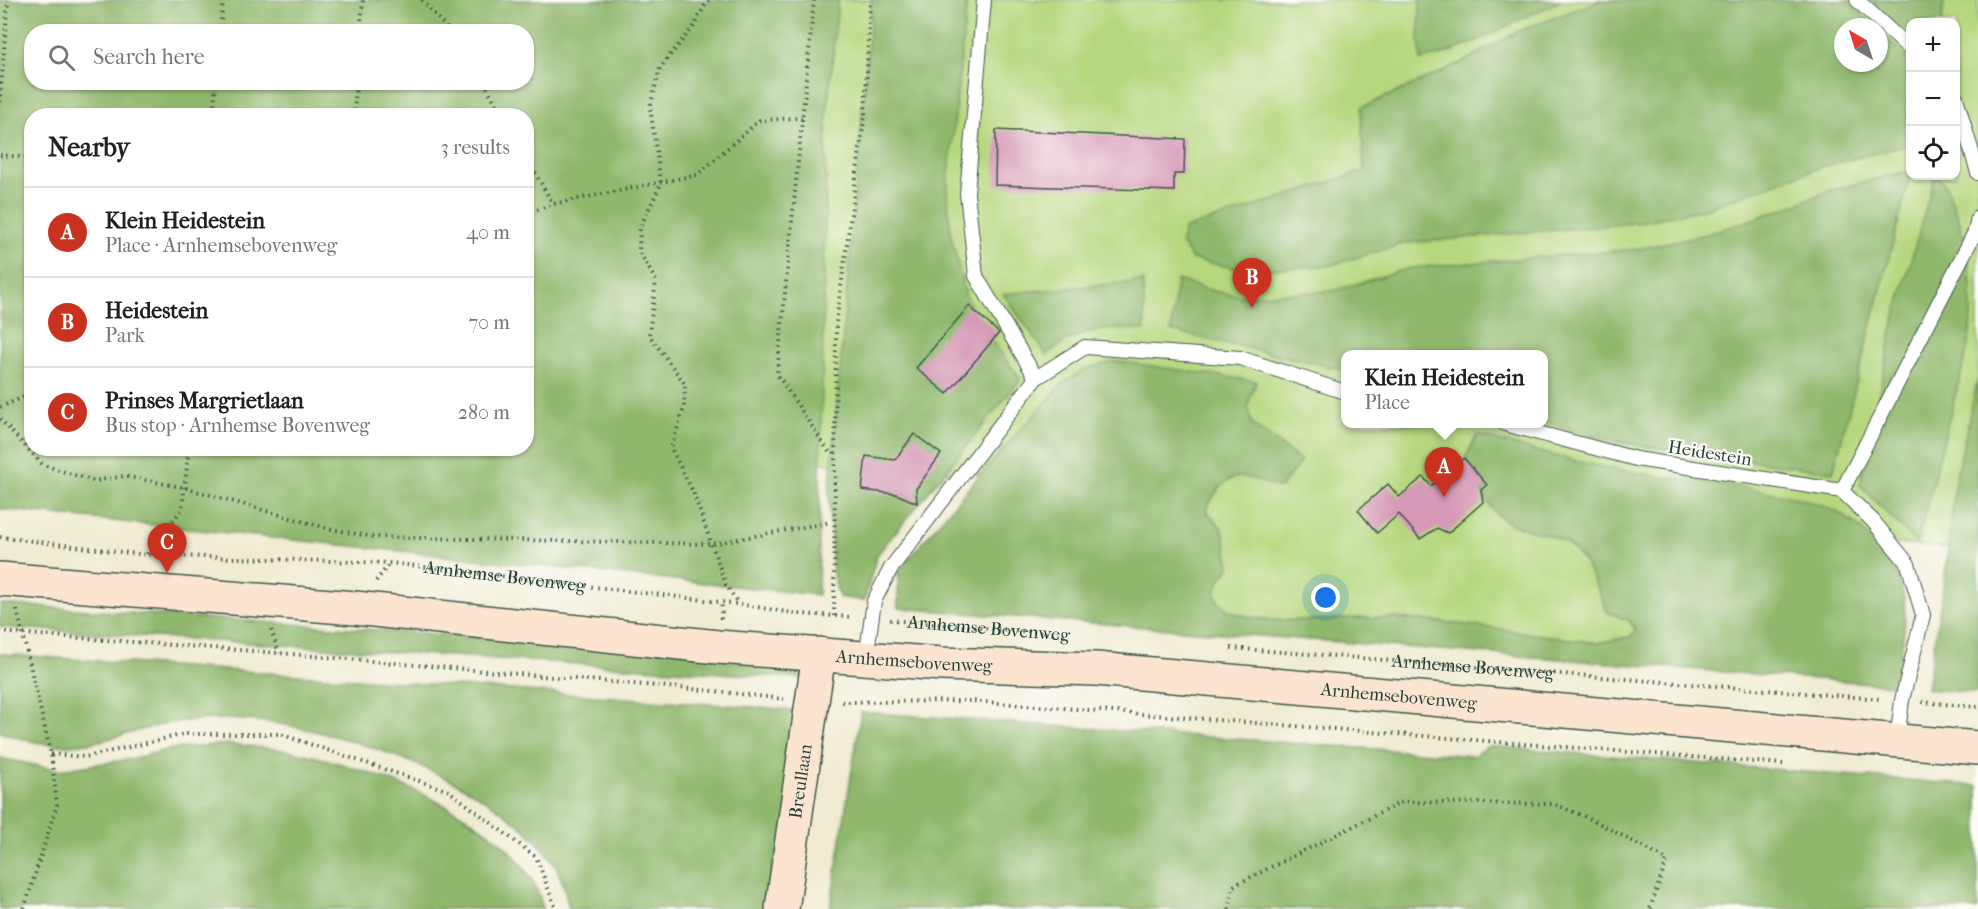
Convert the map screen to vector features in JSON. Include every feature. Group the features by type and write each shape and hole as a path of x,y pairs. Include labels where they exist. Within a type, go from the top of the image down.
{"main road":[{"path":"5,580 355,608 718,647 819,654"},
{"name":"Arnhemsebovenweg","path":"819,654 942,664 1096,669 1978,748"},
{"name":"Breullaan","path":"782,909 819,654"}],"lane":[{"path":"984,0 967,194 976,276 1036,378"},
{"path":"1857,0 1906,44"},
{"path":"1960,112 1978,174"},
{"path":"1897,741 1902,700 1923,615 1908,564 1873,521 1842,491 1975,232 1978,217"},
{"path":"866,658 874,601 891,568 1036,378 1085,347 1240,358 1341,391"},
{"name":"Heidestein","path":"1523,428 1636,459 1842,491"}],"path":[{"path":"0,102 8,0"},
{"path":"221,24 223,0"},
{"path":"361,24 363,0"},
{"path":"422,0 443,24"},
{"path":"708,0 694,26 660,68 650,107 662,184 640,227 639,251 656,281 649,334 685,384 684,408 671,448 693,492 726,585 738,604"},
{"path":"814,0 777,374 831,455"},
{"path":"834,616 837,323 865,113 870,0"},
{"path":"214,108 215,90"},
{"path":"354,108 356,90"},
{"path":"488,90 499,108"},
{"path":"534,211 553,204 698,175 760,120 802,117"},
{"path":"0,155 24,157"},
{"path":"534,171 553,204"},
{"path":"0,407 24,397"},
{"path":"0,419 24,445"},
{"path":"35,456 43,465 94,481 124,476 186,488 326,528 373,537 711,544 831,522"},
{"path":"146,555 182,509 188,456"},
{"name":"Arnhemse Bovenweg","path":"0,537 146,555 391,563 738,604 799,614 1074,635"},
{"path":"5,580 22,634 51,754 57,805 24,909"},
{"path":"0,633 326,657 714,691 812,703 973,700 1787,764"},
{"name":"Arnhemse Bovenweg","path":"1228,647 1978,707"},
{"path":"51,754 86,757 185,734 280,734 449,791 536,856 556,909"},
{"path":"1229,909 1233,886 1402,802 1554,804 1564,808 1667,860 1650,909"}],"green space":[{"path":"0,0 838,0 827,115 818,595 0,509"},
{"path":"324,0 1978,0 1978,550 1499,514 1524,528 1553,535 1573,548 1589,568 1607,612 1630,621 1636,631 1630,637 1597,643 1469,625 1392,618 1260,619 1241,615 1225,608 1216,598 1217,587 1230,566 1223,530 1206,510 1214,492 534,442 534,108 363,108 476,90 534,90 534,24 476,24"},
{"path":"872,0 967,0 947,192 951,236 966,296 982,328 1021,379 877,555 864,601 839,597 833,575 829,495"},
{"path":"1420,0 1563,0 1475,42 1421,60"},
{"path":"1602,0 1847,0 1866,18 1834,18 1834,72 1888,72 1888,40 1906,57 1906,146 1824,166 1704,209 1635,223 1406,243 1328,266 1242,270 1192,259 1181,243 1184,229 1364,171 1361,108 1463,62 1519,31"},
{"path":"1870,0 1944,0 1942,18 1906,18 1906,37"},
{"path":"1906,172 1906,180 1909,180 1833,472 1617,442 1548,423 1548,350 1341,350 1341,369 1171,331 1177,280 1213,291 1241,296 1333,291 1410,268 1638,249 1711,233 1832,190"},
{"path":"1934,180 1940,180 1947,189 1965,241 1970,273 1971,324 1969,342 1917,544 1860,485 1895,317"},
{"path":"1143,281 1145,330 1092,331 1070,339 1047,355 1003,294"},
{"path":"1116,361 1256,381 1248,405 1252,424 1301,461 1280,488 1245,477 1228,480 1221,486 1206,510 1223,530 1230,566 1217,587 1216,598 1225,608 1241,615 1282,620 1392,618 1418,620 1597,643 1630,637 1636,631 1630,621 1608,612 1579,554 1556,538 1521,528 1504,520 1492,508 1466,457 1477,435 1600,467 1778,494 1839,513 1869,536 1878,546 1893,567 1902,589 1904,631 1895,685 898,608 898,571 978,477 1062,384 1085,369"},
{"path":"1978,378 1978,693 1927,689 1945,576 1955,482"},
{"path":"0,604 811,660 814,679 0,627"},
{"path":"0,654 810,711 781,909 569,909 561,879 553,862 527,832 492,805 451,781 406,760 359,743 312,731 268,722 228,719 196,720 71,745 43,743 0,732"},
{"path":"861,712 1473,756 1488,746 1978,786 1978,909 830,909"},
{"path":"228,744 286,750 337,763 409,788 446,806 480,827 509,851 531,878 543,909 0,909 0,758 59,770 131,759 170,749"}],"building":[{"path":"996,130 1185,139 1184,174 1174,174 1174,191 995,185"},
{"path":"969,306 999,333 947,394 916,368"},
{"path":"914,434 941,454 916,489 917,503 896,494 862,490 866,456 895,460"},
{"path":"1464,458 1487,485 1481,490 1483,502 1448,533 1437,528 1420,539 1399,514 1377,533 1358,510 1388,484 1399,497 1423,477 1431,486"}],"place":[{"name":"Heidestein","path":"1252,308"},
{"name":"Klein Heidestein","path":"1444,497"},
{"name":"Prinses Margrietlaan","path":"167,573"}]}
